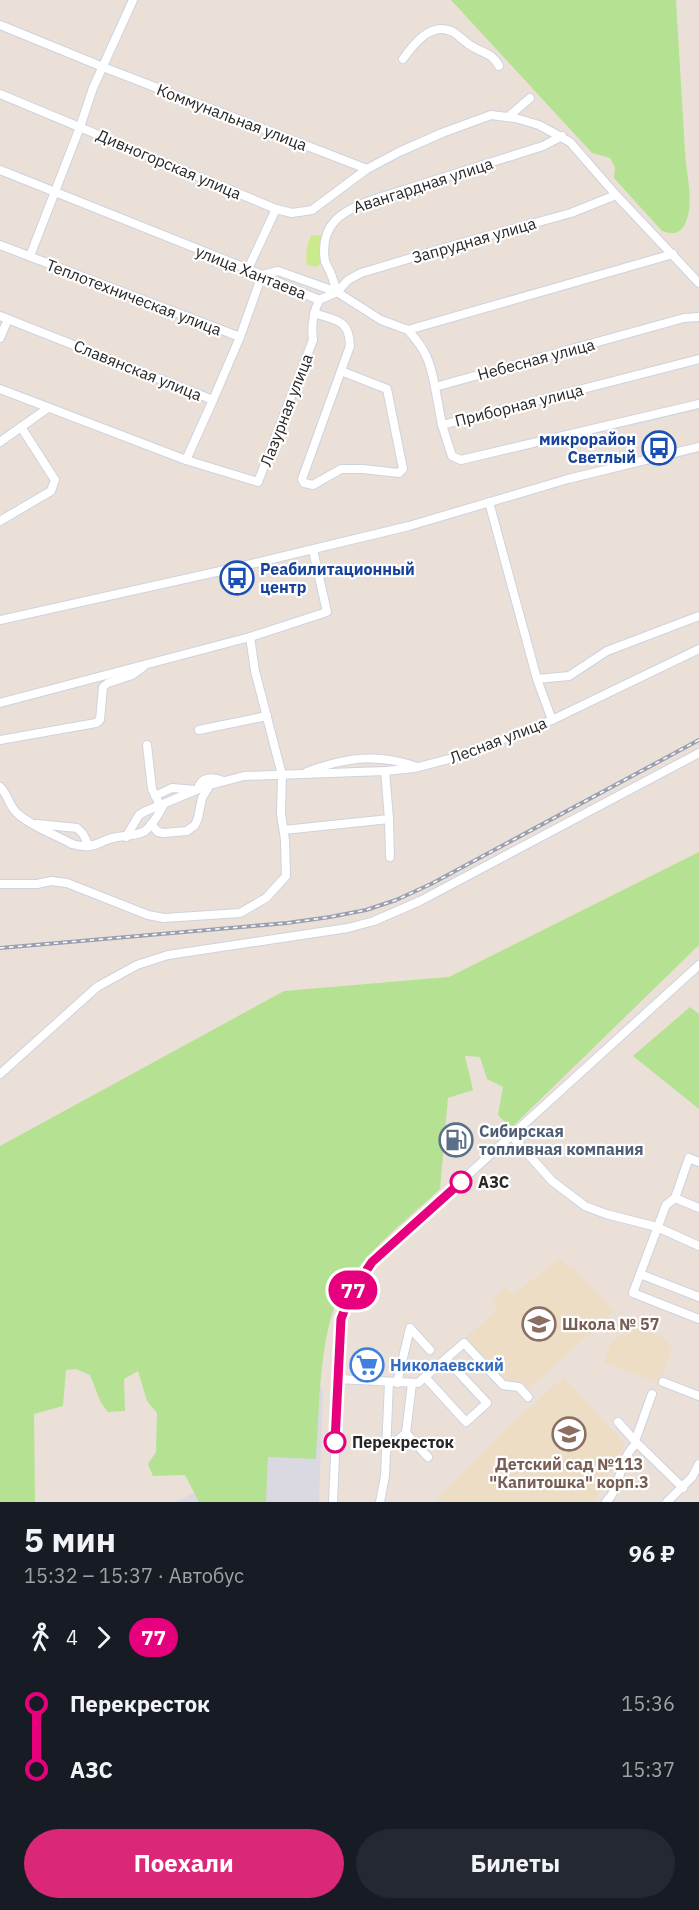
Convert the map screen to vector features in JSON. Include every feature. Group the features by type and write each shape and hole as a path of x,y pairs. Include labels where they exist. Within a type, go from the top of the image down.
{"street":[{"path":"30,256 81,127 93,88 133,0"},
{"name":"Коммунальная улица","path":"0,25 102,67 367,169"},
{"path":"403,59 418,39 439,29 447,29 471,46 491,55 499,66"},
{"name":"Дивногорская улица","path":"0,94 276,209"},
{"path":"508,117 530,98"},
{"path":"248,269 276,209 292,213 312,210 367,169 410,147 490,115 539,125 570,142 616,195 699,283"},
{"name":"Авангардная улица","path":"336,292 331,272 325,262 326,233 333,222 348,209 543,146 562,136"},
{"name":"улица Хантаева","path":"0,170 248,269 319,300 336,292"},
{"name":"Запрудная улица","path":"336,292 348,280 361,273 572,213 616,195"},
{"name":"Теплотехническая улица","path":"0,245 240,337 262,275"},
{"path":"408,330 673,254"},
{"path":"262,275 278,271 336,292 381,320 408,330 422,346 430,362 442,425"},
{"name":"Лазурная улица","path":"0,389 186,460 258,482 313,340 311,328 319,300"},
{"path":"314,313 347,326 350,346 302,479 304,483 313,485 341,470 363,469 399,473 403,469 387,389 341,372"},
{"path":"0,338 4,317"},
{"name":"Славянская улица","path":"4,317 213,400 240,337"},
{"name":"Небесная улица","path":"435,387 684,318 699,317"},
{"name":"Приборная улица","path":"699,359 442,425 452,456 462,460 699,404"},
{"path":"186,460 213,400"},
{"path":"0,442 48,408"},
{"path":"0,521 51,491 54,486 55,480 21,427"},
{"path":"0,620 313,550 409,526 568,479 699,447"},
{"path":"489,502 537,679 552,720"},
{"path":"0,704 250,636 327,612 313,550"},
{"path":"537,679 569,676 608,651 699,616"},
{"path":"0,884 37,884 51,881 67,883 148,915 164,918 240,914 266,898 286,876 281,814 282,775 255,671 250,636"},
{"name":"Лесная улица","path":"126,837 139,815 210,785 244,776 385,771 419,767 460,756 552,720 699,649"},
{"path":"0,740 96,723 100,720 103,687 132,675 148,663"},
{"path":"199,730 267,716"},
{"path":"0,787 8,795 10,806 19,815 80,847 96,846 112,838 139,834 151,824 162,804 152,789 147,744"},
{"path":"0,1074 97,987 137,965 168,955 300,937 375,921 420,901 699,753"},
{"path":"300,775 322,766 368,758 396,759 419,767"},
{"path":"385,771 390,857"},
{"path":"155,796 172,788 197,790 203,779 216,778 224,781"},
{"path":"151,824 158,832 187,831 195,825 202,798 210,785"},
{"path":"284,830 389,819"},
{"path":"36,824 77,828 89,846"},
{"path":"333,1502 341,1319 351,1293 372,1262 699,965"},
{"path":"512,1136 552,1181 585,1206 606,1214 657,1227 699,1246"},
{"path":"699,1162 689,1158 675,1198 666,1206 657,1227 633,1293 699,1319"},
{"path":"675,1198 699,1208"},
{"path":"640,1274 699,1297"},
{"path":"380,1502 385,1476 393,1382 411,1328 430,1350"},
{"path":"337,1379 418,1383 464,1342 503,1385 519,1387 528,1397"},
{"path":"425,1377 466,1422 487,1403 446,1359"},
{"path":"663,1382 699,1396"},
{"path":"387,1449 406,1433 412,1383"},
{"path":"606,1502 611,1497 624,1459 636,1442 652,1394"},
{"path":"618,1422 682,1488"},
{"path":"406,1433 428,1457"},
{"path":"667,1502 692,1477 699,1464"}],"shaded area":[{"name":"Школа № 57","path":"560,1258 569,1268 572,1266 614,1311 529,1389 522,1382 507,1381 465,1338 498,1309 491,1301 506,1287 513,1295"},
{"path":"630,1325 669,1340 667,1345 673,1347 659,1383 603,1362 611,1344"},
{"path":"306,1346 323,1393 319,1502 174,1502 213,1485"},
{"path":"564,1377 625,1445 594,1502 439,1502 437,1500 512,1423"}],"green space":[{"path":"451,0 676,0 690,198 688,216 681,230 672,233 662,231 614,178 615,167 610,158 592,153"},
{"path":"312,235 321,236 324,239 320,264 317,267 307,265 306,262"},
{"path":"699,852 699,945 511,1128 498,1115 503,1087 487,1079 480,1057 465,1056 473,1090 448,1098 440,1189 367,1258 346,1284 337,1301 325,1344 316,1459 268,1457 266,1502 199,1502 185,1475 153,1476 148,1464 156,1452 157,1413 147,1401 138,1371 124,1379 125,1411 108,1412 101,1403 90,1375 76,1369 66,1370 63,1406 34,1414 35,1502 0,1502 0,1146 284,991 449,977"},
{"path":"690,1007 699,1014 699,1109 633,1056"}],"railway":[{"path":"0,948 287,923 366,910 396,900 431,884 699,740"}],"bus line":[{"name":"77","path":"335,1442 341,1319 351,1293 372,1262 461,1182"}],"place":[{"name":"микрорайон Светлый","path":"659,448"},
{"name":"Реабилитационный центр","path":"237,578"},
{"name":"Сибирская топливная компания","path":"456,1140"},
{"name":"АЗС","path":"461,1182"},
{"name":"Школа № 57","path":"539,1324"},
{"name":"Николаевский","path":"367,1365"},
{"name":"Детский сад №113 \"Капитошка\" корп.3","path":"569,1434"},
{"name":"Перекресток","path":"335,1442"}]}
